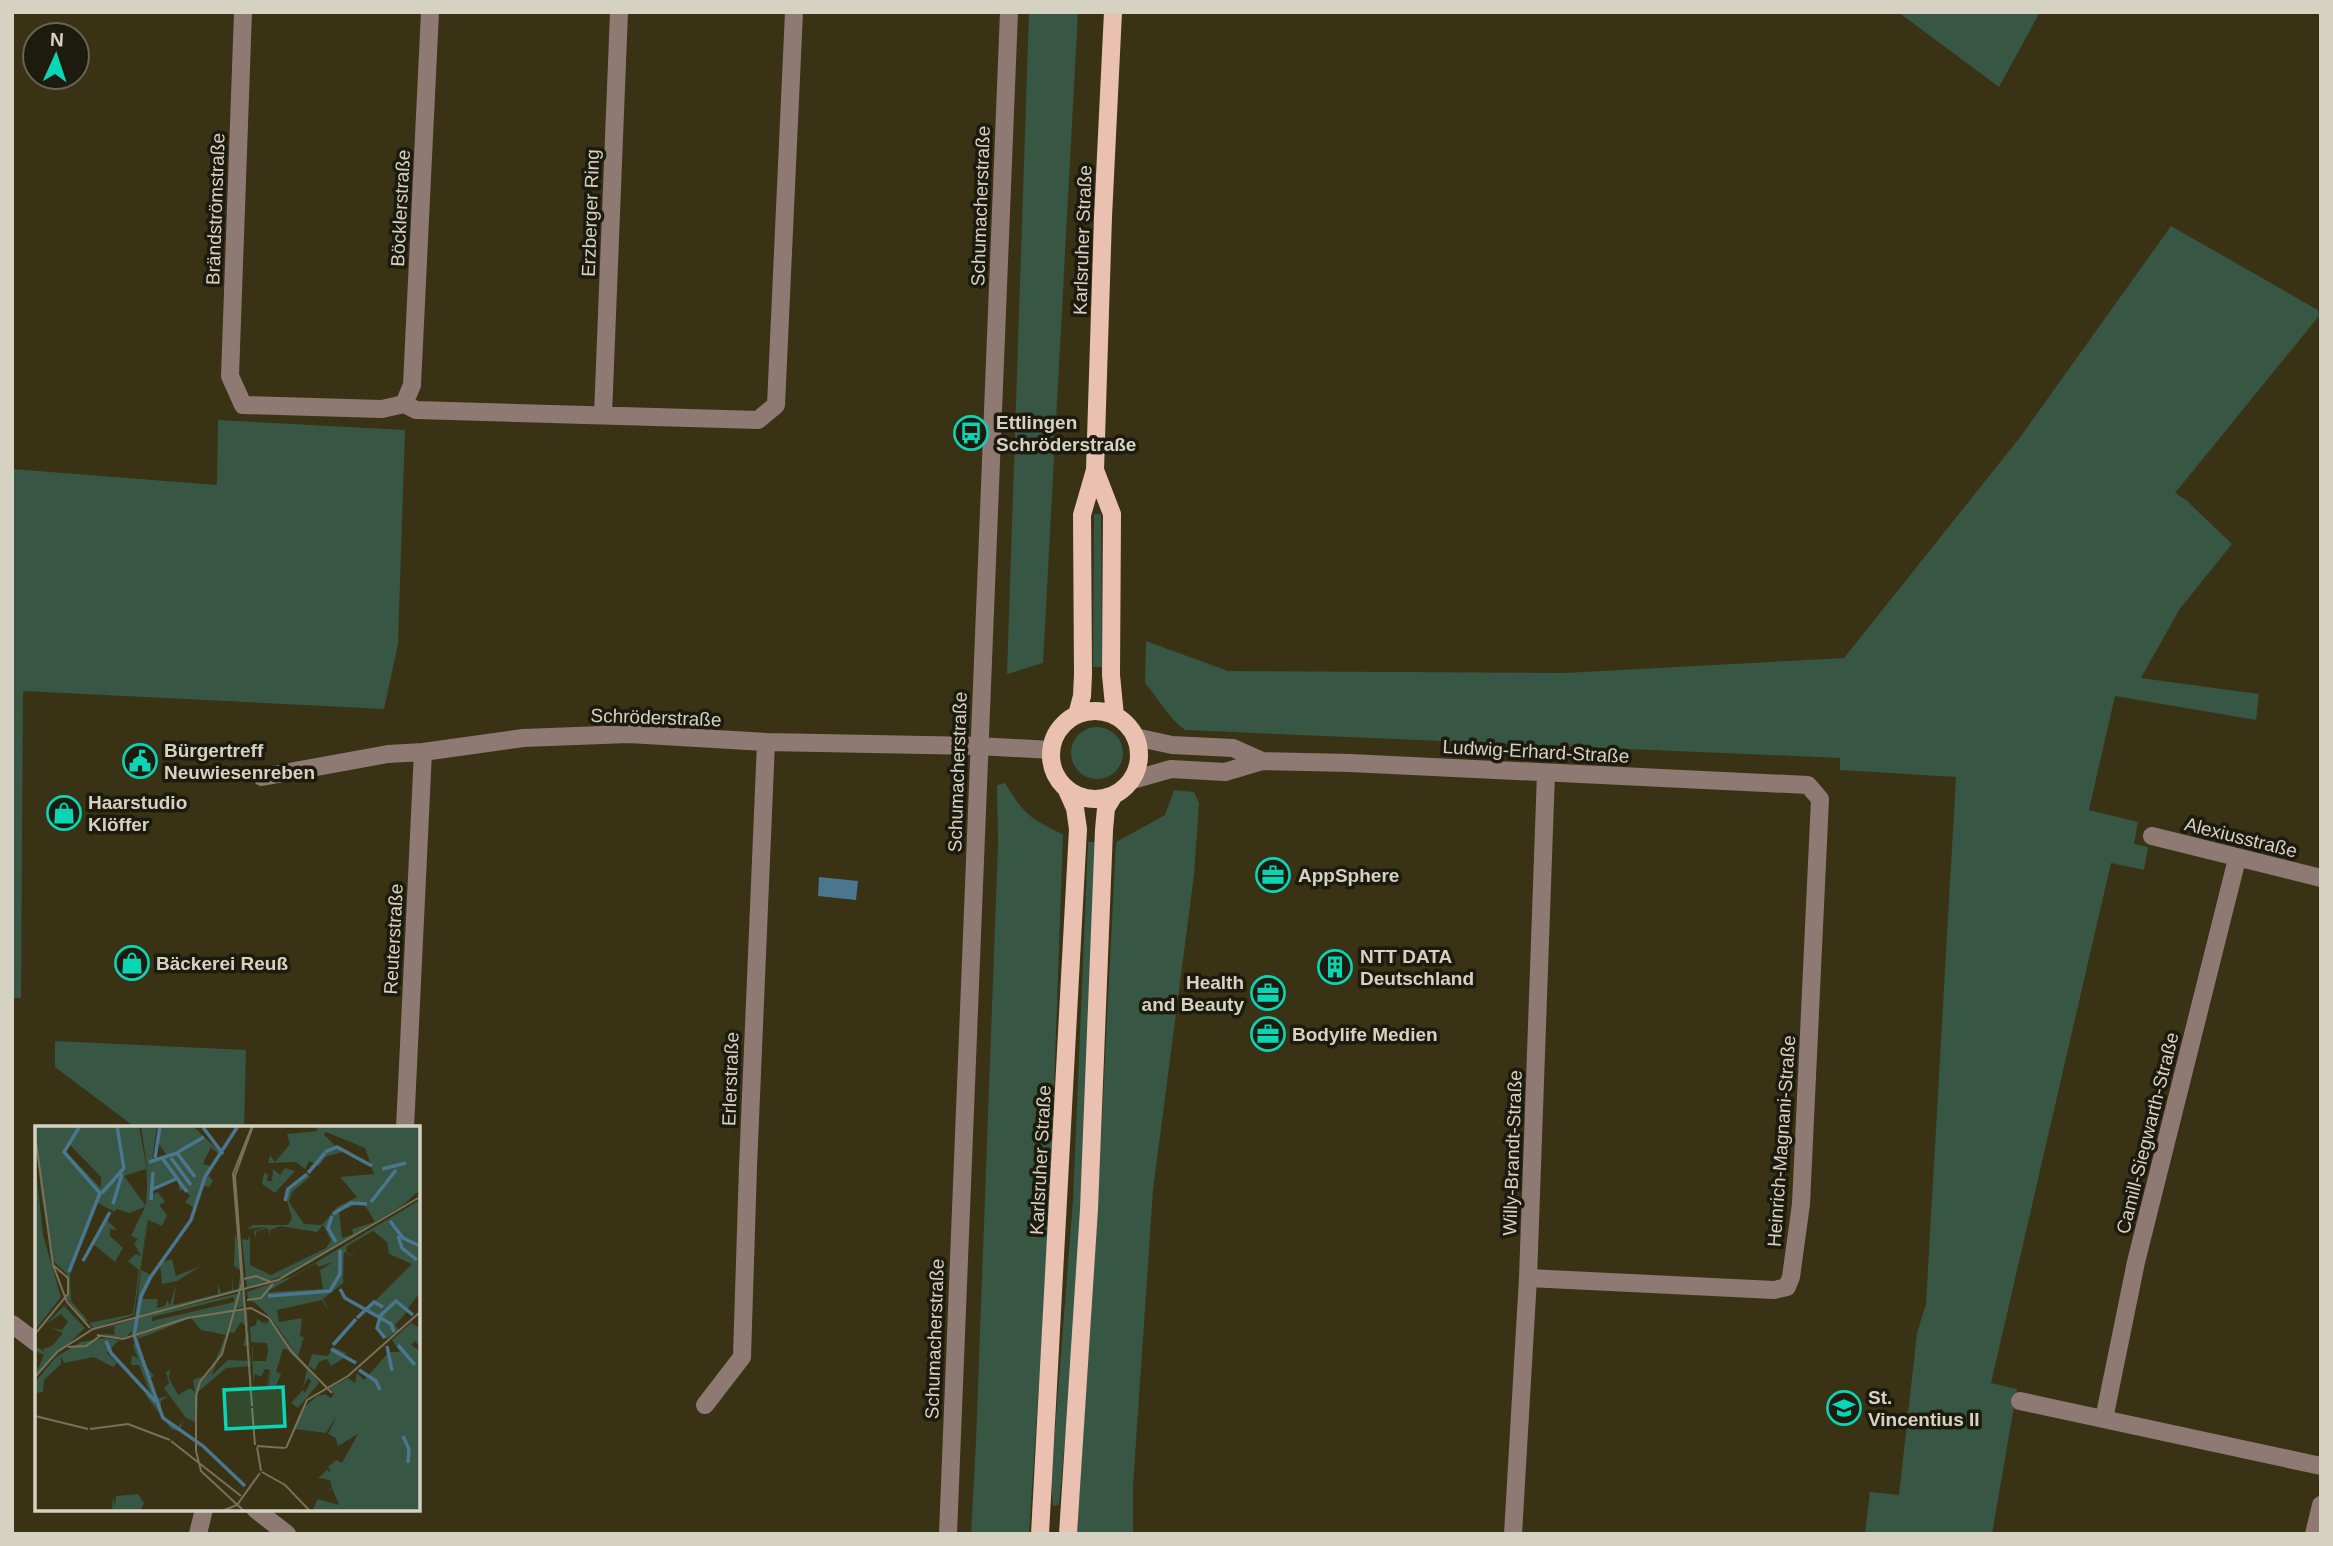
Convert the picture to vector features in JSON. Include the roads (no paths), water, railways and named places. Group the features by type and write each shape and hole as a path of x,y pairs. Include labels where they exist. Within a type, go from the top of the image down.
{"main road":[{"name":"Karlsruher Straße","path":"1077,715 1082,696 1083,674 1082,515 1095,470 1113,12"},
{"name":"Karlsruher Straße","path":"1095,470 1112,514 1111,675 1115,716"},
{"path":"1096,711 1115,716 1127,724 1135,737 1139,766 1122,791 1094,800 1080,797 1067,790 1057,778 1052,764 1051,750 1059,729 1077,715 1096,711"},
{"name":"Karlsruher Straße","path":"1040,1534 1078,829 1075,808 1067,790"},
{"path":"1068,1534 1089,1209 1104,830 1106,808 1114,795"}],"street":[{"name":"Brändströmstraße","path":"243,12 230,376 243,405 382,409 404,404"},
{"name":"Böcklerstraße","path":"404,404 412,385 430,12"},
{"name":"Erzberger Ring","path":"603,415 619,12"},
{"path":"404,404 416,410 758,419 776,405 794,12"},
{"name":"Schumacherstraße","path":"948,1534 1009,12"},
{"name":"Schröderstraße","path":"262,777 388,754 423,752 523,737 629,734 766,742 1051,750"},
{"name":"Ludwig-Erhard-Straße","path":"1135,737 1172,745 1233,748 1262,761"},
{"name":"Erlerstraße","path":"705,1405 742,1357 766,742"},
{"name":"Reuterstraße","path":"405,1126 423,752"},
{"name":"Ludwig-Erhard-Straße","path":"1132,780 1171,769 1225,772 1262,761 1808,785"},
{"name":"Willy-Brandt-Straße","path":"1513,1534 1528,1278 1546,773"},
{"name":"Heinrich-Magnani-Straße","path":"1528,1278 1774,1290 1787,1287 1791,1277 1801,1204 1808,1093 1820,799 1808,785"},
{"name":"Alexiusstraße","path":"2152,836 2321,878"},
{"name":"Camill-Siegwarth-Straße","path":"2104,1419 2136,1262 2236,859"},
{"path":"12,1324 35,1341"},
{"path":"2020,1401 2321,1466"},
{"path":"2314,1534 2321,1505"},
{"path":"198,1534 204,1511"},
{"path":"258,1511 287,1534"}],"water":[{"path":"819,877 858,881 856,900 818,896"}],"place":[{"name":"Ettlingen Schröderstraße","path":"971,433"},
{"name":"Bürgertreff Neuwiesenreben","path":"140,761"},
{"name":"Haarstudio Klöffer","path":"64,813"},
{"name":"AppSphere","path":"1273,875"},
{"name":"Bäckerei Reuß","path":"132,963"},
{"name":"NTT DATA Deutschland","path":"1335,967"},
{"name":"Health and Beauty","path":"1268,993"},
{"name":"Bodylife Medien","path":"1268,1034"},
{"name":"St. Vincentius II","path":"1844,1408"}]}
